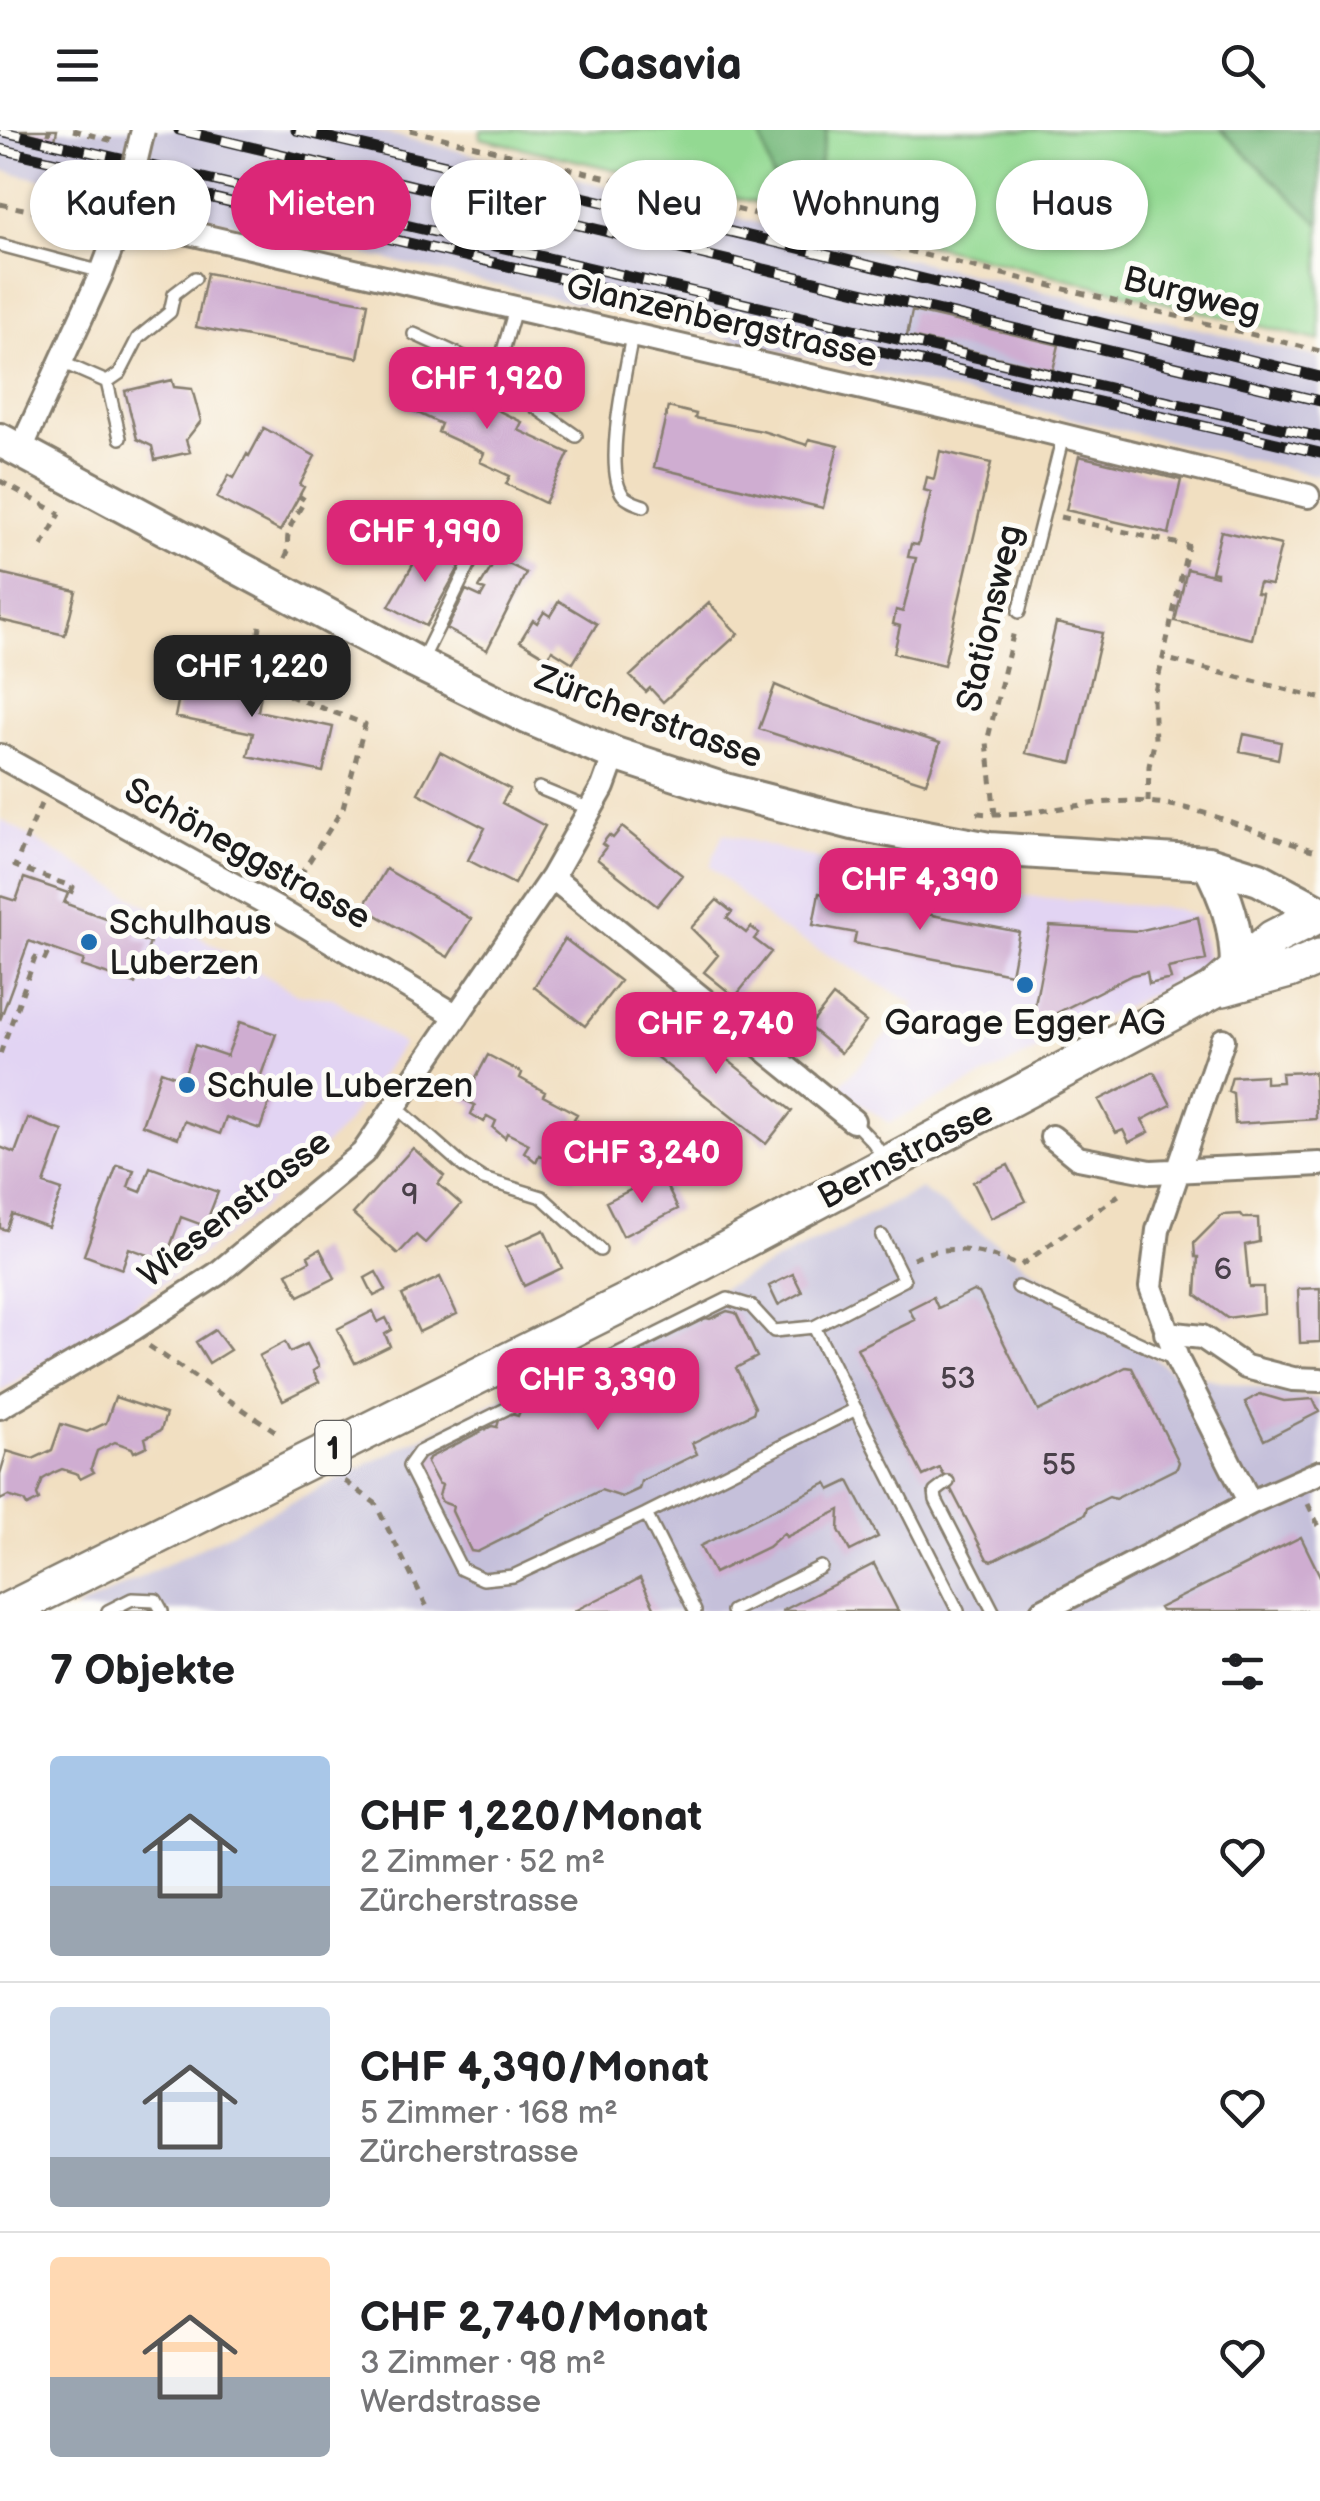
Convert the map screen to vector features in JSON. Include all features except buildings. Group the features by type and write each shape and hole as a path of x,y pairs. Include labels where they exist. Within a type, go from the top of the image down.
{"main road":[{"name":"Zürcherstrasse","path":"10,445 420,664 614,754 725,790 854,823 970,846 1208,863 1260,879 1320,913"},
{"path":"1208,863 1234,922 1225,980"},
{"name":"Bernstrasse","path":"6,1611 660,1284 887,1164 1225,980 1273,938 1320,913"},
{"name":"Bernstrasse","path":"1225,980 1288,970 1320,956"}],"street":[{"path":"136,160 144,130"},
{"name":"Glanzenbergstrasse","path":"211,238 1308,496"},
{"path":"10,445 61,362 111,250"},
{"name":"Wiesenstrasse","path":"0,1407 217,1274 363,1152 552,877 590,810 614,754"},
{"name":"Schöneggstrasse","path":"0,756 279,910 457,1016"},
{"path":"552,877 853,1121"},
{"path":"1223,1040 1158,1230 1152,1288 1178,1361 1250,1503"},
{"path":"1052,1137 1078,1158 1151,1172 1320,1164"},
{"path":"1166,1333 1202,1337 1246,1366 1294,1379 1320,1380"},
{"path":"1042,1611 1250,1503 1320,1472"}],"lane":[{"path":"0,245 102,272"},
{"path":"106,382 120,374 138,338 170,312 174,294 195,278"},
{"path":"497,372 515,308"},
{"path":"414,334 497,372 535,407 576,436"},
{"path":"632,336 617,425 615,466 619,489 626,499 644,506"},
{"path":"61,362 106,382"},
{"path":"106,382 120,438"},
{"name":"Stationsweg","path":"1019,612 1063,436"},
{"path":"420,664 479,544"},
{"path":"538,788 590,810"},
{"path":"395,1106 482,1179 542,1197 600,1250"},
{"path":"853,1121 887,1164"},
{"path":"856,1410 513,1576 483,1578 461,1569 409,1466 418,1452 728,1299 752,1306 774,1331 814,1326 904,1280 882,1236"},
{"path":"1018,1288 1178,1361"},
{"path":"814,1326 958,1611"},
{"path":"948,1482 935,1492 936,1500 994,1611"},
{"path":"646,1514 696,1611"},
{"path":"732,1611 821,1567"},
{"path":"108,1611 132,1599 156,1600 162,1611"}],"path":[{"path":"73,130 111,140"},
{"name":"Burgweg","path":"410,130 757,214"},
{"path":"0,204 30,210"},
{"name":"Burgweg","path":"906,250 1320,352"},
{"path":"0,481 62,511 42,546"},
{"path":"284,558 290,549 286,539 305,500 299,496"},
{"path":"1042,513 1188,546 1153,700 1155,739 1148,802 1197,810 1320,852"},
{"name":"Stationsweg","path":"1019,612 987,742 995,815 1033,814 1112,801 1148,802"},
{"path":"260,626 252,669 286,679 292,687 290,696 366,724 343,808 279,910"},
{"path":"1163,658 1320,698"},
{"path":"50,782 15,866 73,887 66,904"},
{"path":"0,1054 35,958 44,962 50,948"},
{"path":"897,1266 940,1248 1020,1266 1151,1172"},
{"path":"133,1329 156,1354 278,1433"},
{"path":"345,1481 375,1503 430,1611"}],"shaded area":[{"path":"0,130 372,130 497,160 431,160 431,250 581,250 581,180 601,185 601,250 737,250 737,218 757,223 757,250 871,250 1320,358 1320,476 345,250 411,250 411,160 231,160 231,224 211,219 211,160 30,160 30,177 0,170"},
{"name":"Schule Luberzen","path":"0,819 297,994 333,998 403,1044 344,1126 259,1211 114,1320 0,1391"},
{"name":"Garage Egger AG","path":"723,833 867,873 959,890 1176,909 1198,917 1210,965 889,1123 838,1088 915,1004 776,926 710,866"},
{"path":"921,1189 1173,1372 1320,1399 1320,1611 73,1611"}],"green space":[{"path":"481,130 759,130 769,160 757,160 757,203 737,198 737,160 601,160 601,166 480,138"},
{"path":"759,130 827,130 821,160 768,160"},
{"path":"827,130 1221,130 1320,224 1320,341 951,250 976,250 976,160 820,160"},
{"path":"1221,130 1320,130 1320,224 1318,223"}],"railway":[{"path":"179,130 1320,401"},
{"path":"296,130 774,242 1320,377"},
{"path":"0,131 1320,437"},
{"path":"0,149 1320,453"}],"place":[{"name":"Schulhaus Luberzen","path":"89,942"},
{"name":"Garage Egger AG","path":"1025,985"},
{"name":"Schule Luberzen","path":"187,1085"}]}
